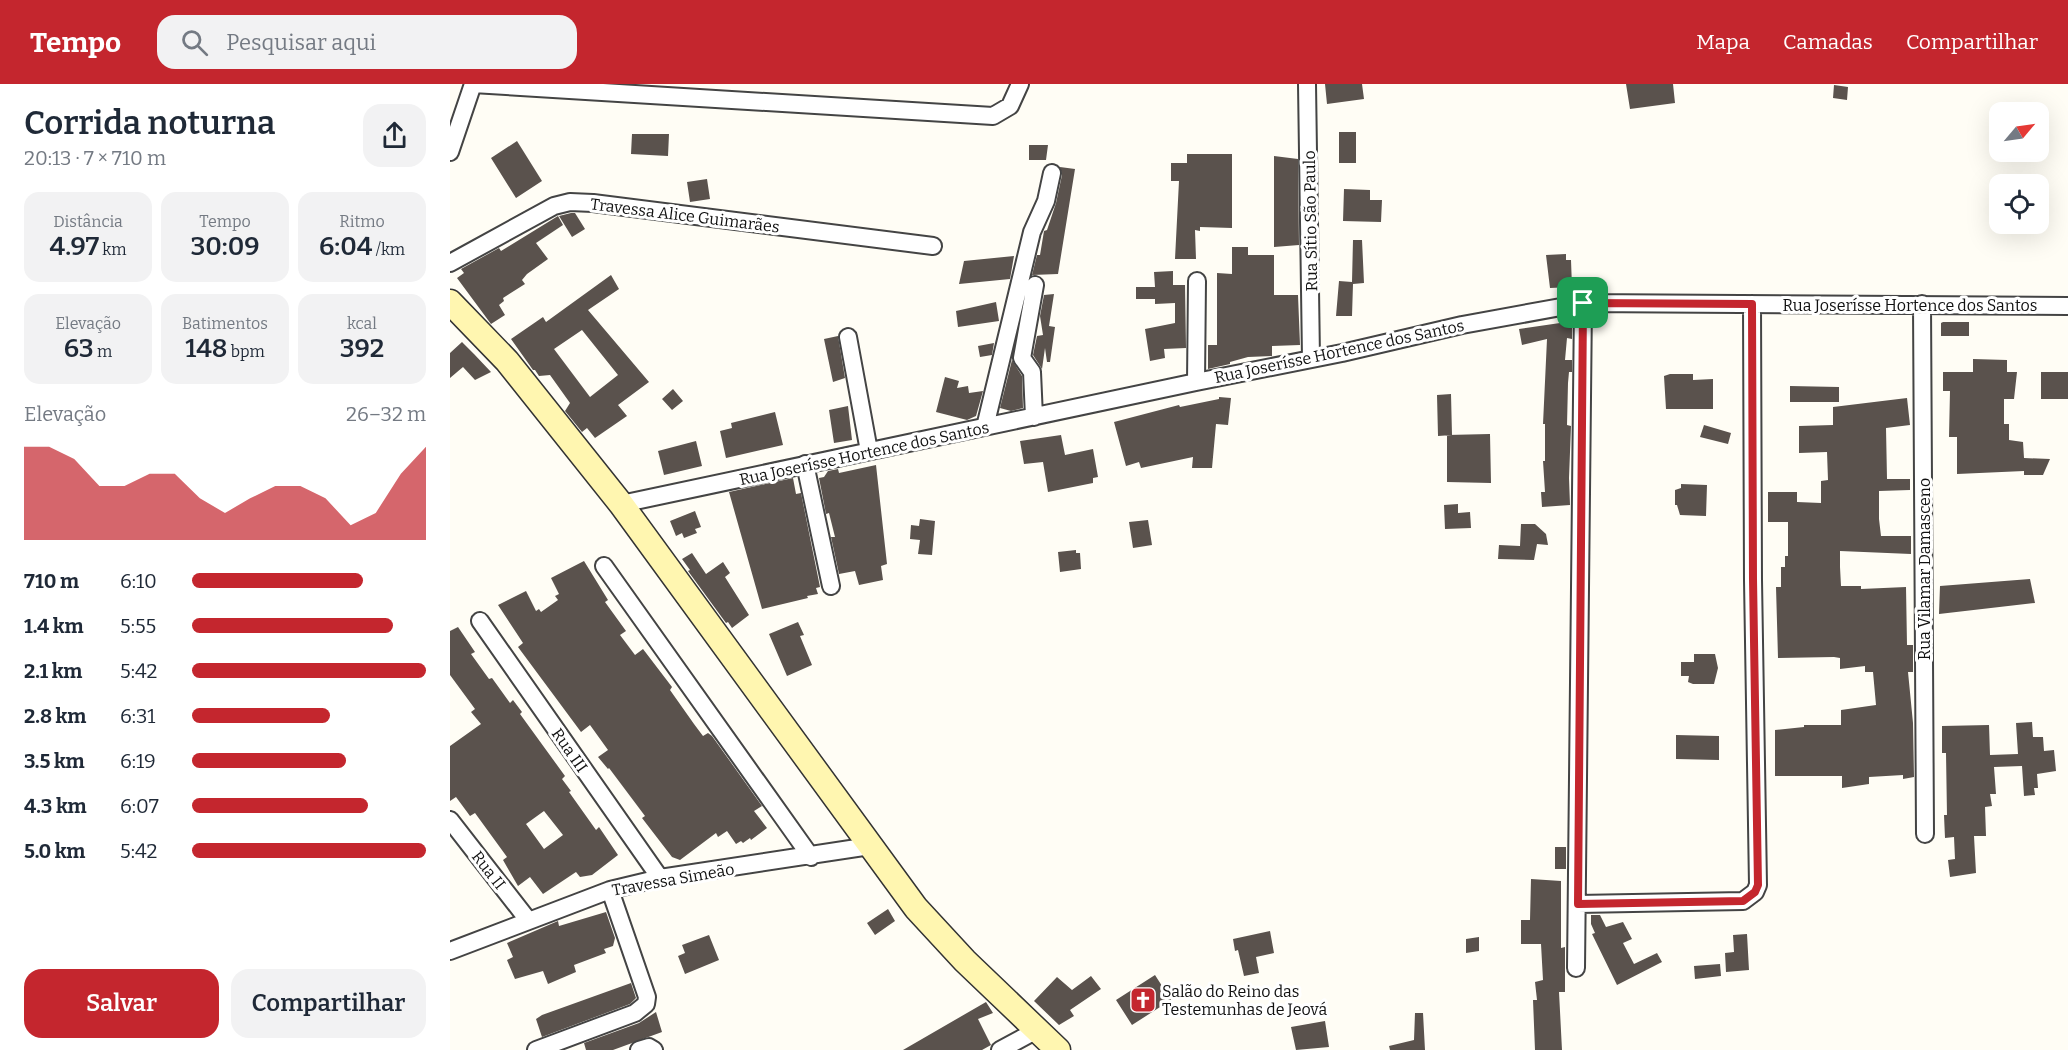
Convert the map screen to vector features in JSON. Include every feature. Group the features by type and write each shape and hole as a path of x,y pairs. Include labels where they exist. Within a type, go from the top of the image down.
{"main road":[{"path":"450,302 507,361 621,504 930,925 1058,1050"}],"street":[{"path":"450,152 473,84 993,116 1010,106 1020,84"},
{"name":"Rua Sítio São Paulo","path":"1307,84 1311,358"},
{"path":"985,427 1032,232 1046,201 1052,173"},
{"name":"Travessa Alice Guimarães","path":"450,263 554,206 570,202 933,246"},
{"path":"1196,382 1197,281"},
{"path":"1034,417 1032,372 1022,358 1035,285"},
{"path":"1576,968 1583,303"},
{"name":"Rua Joserísse Hortence dos Santos","path":"621,504 1462,325 1583,303 2068,306"},
{"path":"1578,904 1743,901 1755,892 1758,885 1753,579 1752,304"},
{"name":"Rua Vilamar Damasceno","path":"1922,304 1925,834"},
{"path":"848,337 869,451"},
{"path":"806,464 831,586"},
{"path":"604,566 811,856"},
{"name":"Rua III","path":"480,621 660,878"},
{"name":"Rua II","path":"450,820 528,921"},
{"name":"Travessa Simeão","path":"450,951 610,890 660,878 870,846"},
{"path":"536,1050 635,1013 646,1004 647,997 610,890"},
{"path":"1000,1050 1037,1030"},
{"path":"639,1050 649,1047 654,1050"}],"building":[{"path":"1325,84 1362,84 1364,99 1327,104"},
{"path":"1626,84 1673,84 1675,103 1630,109"},
{"path":"1834,85 1848,87 1847,100 1833,98"},
{"path":"1339,132 1356,132 1356,163 1339,163"},
{"path":"632,134 669,134 668,156 631,154"},
{"path":"517,141 542,181 516,198 491,158"},
{"path":"1029,145 1048,145 1046,160 1029,160"},
{"path":"1187,154 1232,154 1232,228 1200,227 1200,231 1195,230 1196,259 1175,259 1179,181 1171,181 1171,163 1187,163"},
{"path":"1274,156 1298,159 1299,245 1274,247"},
{"path":"1060,167 1075,169 1058,274 1032,275 1037,255 1040,255 1044,231 1047,230 1056,203 1062,175"},
{"path":"707,179 710,199 690,202 687,182"},
{"path":"1344,189 1370,190 1370,200 1382,200 1381,222 1343,221"},
{"path":"575,213 585,229 572,237 559,216"},
{"path":"558,216 563,225 536,243 548,259 527,274 522,280 525,284 503,298 504,301 499,305 505,315 491,324 457,278 464,273 461,269 499,248 501,251"},
{"path":"1353,240 1362,240 1364,283 1353,284 1352,316 1336,316 1339,281 1352,282"},
{"path":"1232,247 1248,247 1248,255 1274,255 1274,295 1298,295 1300,345 1272,346 1272,356 1248,357 1208,369 1208,345 1217,345 1217,273 1232,274"},
{"path":"1566,254 1566,260 1571,260 1572,287 1550,288 1546,255"},
{"path":"1014,256 1010,279 959,284 964,261"},
{"path":"1173,271 1173,285 1185,285 1186,348 1164,349 1165,358 1150,361 1145,329 1175,323 1175,303 1155,304 1155,299 1136,299 1136,287 1155,287 1154,272"},
{"path":"611,275 619,289 588,310 649,382 618,405 627,416 595,438 587,428 582,432 565,411 570,403 550,375 539,376 511,339 543,317 546,322","holes":["582,330 618,375 590,397 554,349"]},
{"path":"1054,294 1049,326 1055,327 1050,362 1047,362 1045,348 1042,369 1033,355 1037,336 1043,335 1040,316 1044,295"},
{"path":"996,302 999,321 958,327 956,311"},
{"path":"1560,320 1572,321 1572,339 1567,338 1565,360 1572,360 1572,372 1569,372 1568,383 1567,425 1571,426 1570,505 1542,507 1541,492 1545,492 1543,461 1545,461 1545,424 1543,424 1547,339 1522,345 1519,329 1560,323"},
{"path":"1969,322 1969,336 1941,336 1941,323"},
{"path":"838,336 845,378 833,382 824,339"},
{"path":"462,342 491,372 475,380 463,367 450,378 450,353"},
{"path":"994,343 992,355 980,357 978,346"},
{"path":"1973,359 2007,360 2007,372 2017,372 2014,399 2004,399 2004,424 2009,424 2009,440 2023,442 2024,458 2050,459 2043,475 2024,475 2024,471 1957,474 1957,437 1949,437 1950,391 1943,391 1943,372 1973,372"},
{"path":"1012,360 1022,376 1023,408 1011,411 1000,408"},
{"path":"2041,372 2068,372 2068,399 2041,399"},
{"path":"1693,374 1693,380 1713,379 1713,409 1666,409 1664,376"},
{"path":"945,377 959,381 957,388 968,386 969,393 983,391 976,416 967,420 936,412"},
{"path":"1790,386 1839,387 1839,402 1790,402"},
{"path":"673,389 683,401 672,410 662,399"},
{"path":"1451,394 1452,435 1438,436 1437,395"},
{"path":"1219,397 1231,398 1228,425 1216,424 1212,468 1192,468 1193,457 1141,468 1139,462 1126,466 1114,422 1179,405 1180,407 1219,399"},
{"path":"1907,398 1910,425 1886,428 1887,479 1910,479 1910,490 1879,491 1879,519 1881,536 1911,536 1911,554 1840,551 1840,567 1841,586 1861,586 1861,589 1906,587 1907,645 1913,645 1913,672 1908,672 1913,723 1914,777 1903,779 1903,775 1869,777 1869,784 1842,788 1842,776 1775,776 1775,730 1804,727 1804,725 1841,725 1841,710 1876,705 1873,672 1865,672 1865,666 1840,669 1840,658 1834,657 1778,658 1776,587 1781,587 1781,567 1785,567 1785,556 1788,556 1788,522 1768,522 1768,492 1797,492 1797,502 1821,503 1821,481 1828,480 1827,452 1799,453 1799,426 1833,425 1833,407"},
{"path":"848,406 852,440 834,443 829,410"},
{"path":"775,412 783,445 726,458 720,431 732,428 731,423"},
{"path":"1704,425 1731,433 1728,444 1700,437"},
{"path":"1490,434 1491,483 1447,482 1447,435"},
{"path":"1061,435 1065,455 1093,449 1098,477 1093,478 1093,483 1048,492 1043,462 1024,464 1020,441"},
{"path":"696,441 702,466 664,475 658,451"},
{"path":"876,465 887,564 881,566 883,580 859,585 855,571 839,574 831,537 835,537 829,513 826,514 819,478 824,477 828,471 838,469 839,473"},
{"path":"793,478 796,494 801,493 820,587 816,588 818,594 807,596 808,598 762,609 729,492"},
{"path":"1681,484 1707,485 1706,516 1680,515 1675,505 1675,490 1681,488"},
{"path":"1458,504 1458,513 1470,512 1471,528 1445,529 1444,505"},
{"path":"695,511 701,527 695,529 697,533 684,538 682,533 676,536 670,521"},
{"path":"920,519 935,521 932,555 918,554 920,540 910,539 911,525 919,526"},
{"path":"1148,520 1152,545 1133,548 1129,522"},
{"path":"1521,524 1535,524 1546,534 1548,545 1537,544 1534,560 1498,559 1499,545 1520,546"},
{"path":"1076,550 1076,553 1080,553 1081,569 1060,572 1058,552"},
{"path":"692,553 706,574 723,562 730,573 725,577 749,615 732,628 688,571 690,570 682,559"},
{"path":"584,561 608,600 605,602 626,631 620,635 635,655 643,649 672,687 670,690 703,736 708,733 712,736 762,806 754,811 767,828 751,840 750,838 743,843 741,841 736,844 727,831 718,837 716,833 680,860 672,857 642,818 645,816 598,757 608,750 590,725 581,732 518,647 523,643 498,605 526,591 536,611 539,609 541,612 558,600 555,596 559,594 551,578"},
{"path":"2030,579 2035,603 1939,614 1940,586"},
{"path":"798,622 804,635 800,636 812,665 787,676 769,634"},
{"path":"458,627 475,652 471,654 489,679 492,678 510,703 513,700 522,712 520,714 565,776 562,779 571,791 569,792 596,830 599,827 618,855 592,875 580,877 576,872 543,894 530,877 518,886 503,860 507,857 475,813 470,816 456,797 450,801 450,746 481,724 471,712 475,709 450,675 450,631","holes":["544,811 563,835 544,849 526,824"]},
{"path":"1694,654 1715,654 1718,668 1714,684 1693,684 1688,682 1689,676 1681,676 1681,662 1694,662"},
{"path":"2032,722 2033,737 2043,737 2044,751 2054,750 2056,771 2037,774 2038,788 2034,788 2035,795 2024,796 2022,766 1994,767 1996,794 1990,794 1992,806 1985,807 1986,836 1974,836 1976,873 1950,877 1948,860 1955,859 1954,837 1945,838 1946,753 1942,753 1942,726 1989,725 1990,755 2018,754 2016,723"},
{"path":"1676,735 1719,736 1719,760 1676,759"},
{"path":"1555,847 1566,847 1566,869 1555,869"},
{"path":"1531,879 1561,881 1561,948 1565,947 1565,992 1559,992 1562,1050 1535,1050 1533,1000 1537,1000 1535,982 1543,980 1541,944 1521,944 1521,920 1530,920"},
{"path":"888,909 895,921 875,935 867,923"},
{"path":"606,912 615,938 613,946 604,949 606,953 574,965 576,972 548,984 543,971 515,979 507,960 513,957 507,943 558,921 559,926"},
{"path":"1591,915 1600,915 1606,927 1623,922 1632,939 1623,943 1634,964 1657,953 1662,962 1617,985 1592,934 1595,933 1591,924"},
{"path":"1270,931 1274,953 1256,957 1259,973 1244,976 1233,939"},
{"path":"1747,934 1749,970 1726,972 1725,953 1734,952 1733,935"},
{"path":"709,935 719,960 685,974 678,956 685,953 682,945"},
{"path":"1479,937 1479,951 1466,953 1466,939"},
{"path":"1720,964 1721,976 1695,979 1694,966"},
{"name":"Salão do Reino das Testemunhas de Jeová","path":"1155,975 1171,1000 1132,1025 1116,1000"},
{"path":"1091,976 1101,989 1070,1010 1074,1016 1059,1025 1034,1001 1057,977 1072,990"},
{"path":"631,983 636,998 630,1004 542,1037 536,1019 542,1015"},
{"path":"986,1002 993,1013 978,1019 991,1045 982,1050 903,1050"},
{"path":"656,1012 662,1032 613,1050 586,1050 584,1043 639,1023"},
{"path":"1415,1013 1423,1013 1425,1050 1390,1050 1389,1046 1414,1040"},
{"path":"1325,1021 1329,1047 1296,1050 1291,1027"}],"place":[{"name":"Salão do Reino das Testemunhas de Jeová","path":"1143,1000"}],"route":[{"path":"1583,303 1752,304 1753,579 1758,885 1755,892 1743,901 1578,904 1583,303"}]}
